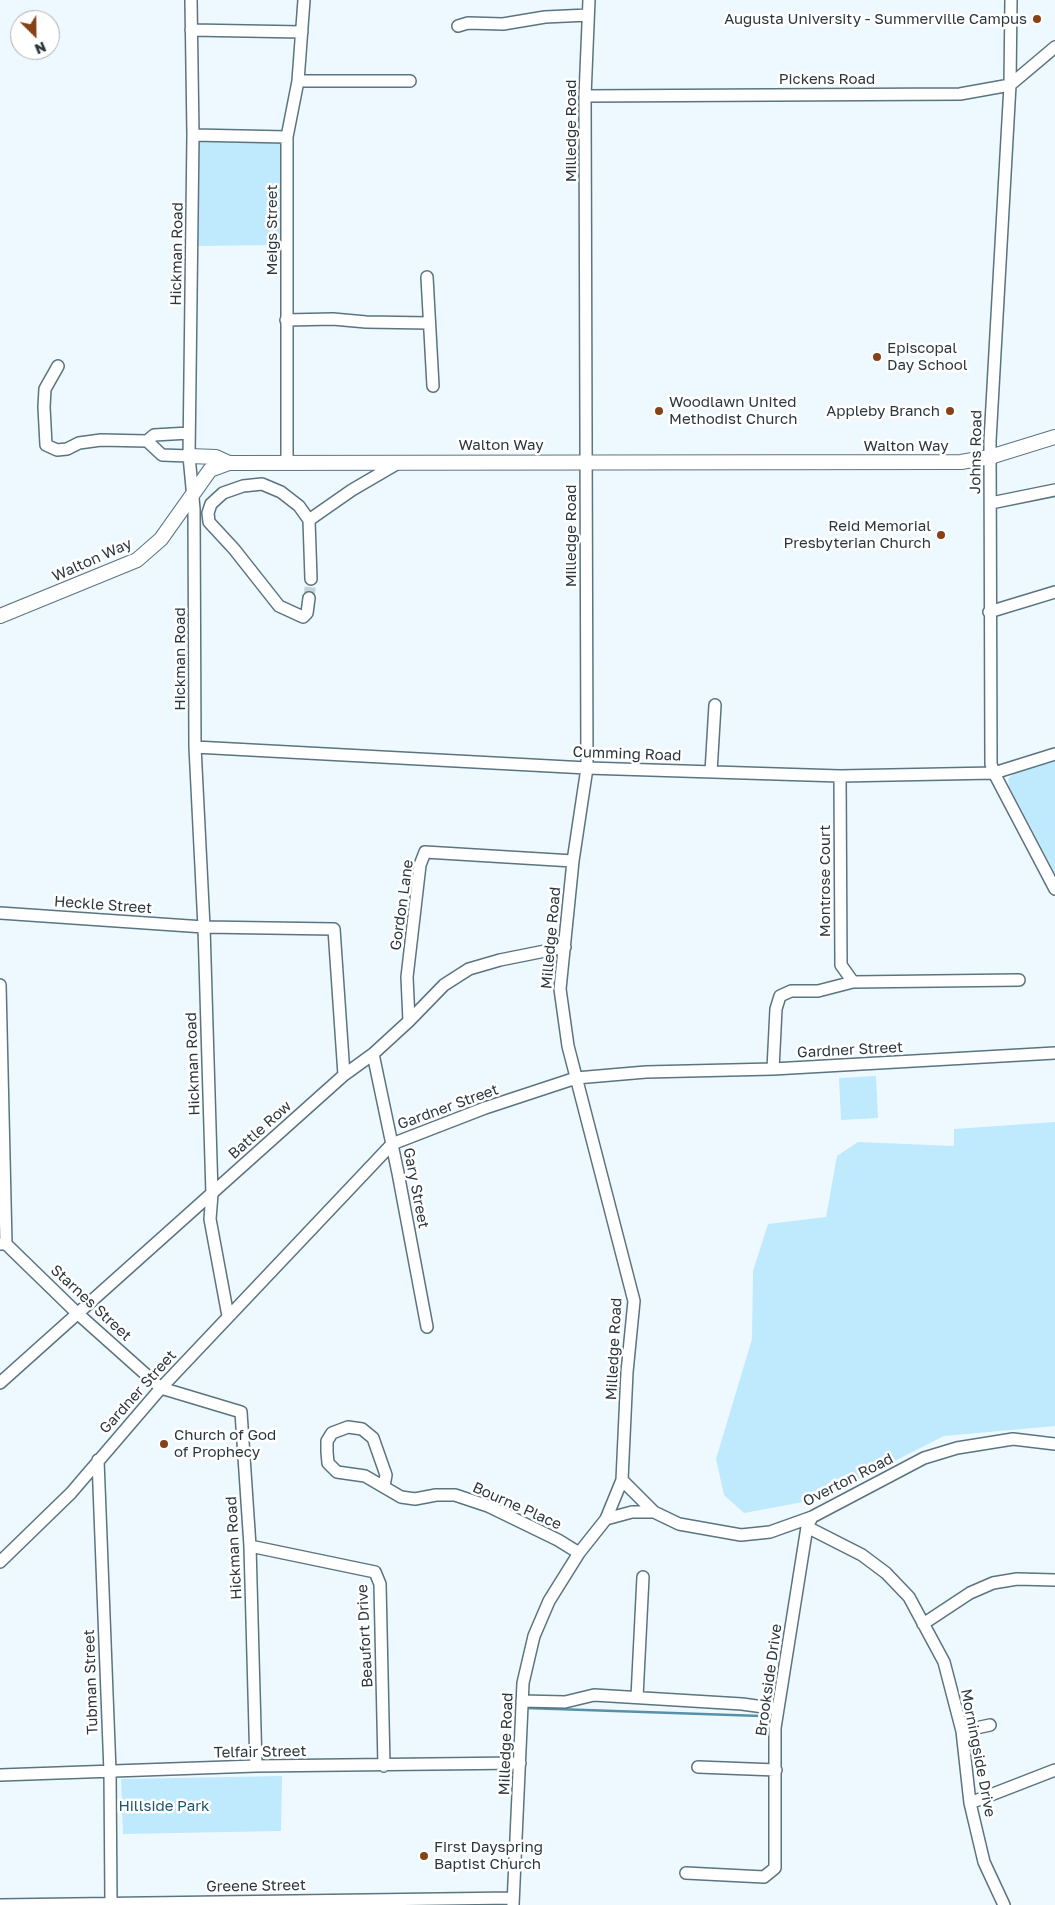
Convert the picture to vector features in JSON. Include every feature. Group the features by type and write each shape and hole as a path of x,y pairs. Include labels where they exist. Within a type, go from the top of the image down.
{"main road":[{"name":"Walton Way","path":"0,616 137,560 160,539 210,470 230,463 961,462 990,457 1055,437"},
{"path":"189,456 216,457 230,463"}],"street":[{"name":"Hickman Road","path":"191,0 193,134 189,456 194,509 194,747 204,927 212,1194 210,1220 228,1316"},
{"name":"Meigs Street","path":"287,462 288,137 298,81 304,0"},
{"name":"Milledge Road","path":"513,1902 524,1683 534,1636 549,1600 579,1553 606,1519 622,1480 627,1372 634,1301 563,1024 560,988 573,860 587,768 585,96 589,0"},
{"name":"Johns Road","path":"1011,0 1010,85 990,457 991,764 994,774 1055,889"},
{"path":"458,26 468,23 503,24 544,17 588,15"},
{"path":"191,30 302,32"},
{"name":"Pickens Road","path":"585,96 960,94 1010,85 1055,47"},
{"path":"298,81 410,81"},
{"path":"193,134 288,137"},
{"path":"427,277 433,386"},
{"path":"286,320 333,319 366,322 429,323"},
{"path":"58,366 45,389 44,430 46,445 56,450 67,449 79,443 101,440 147,441 162,455 189,456"},
{"path":"147,441 154,435 189,433"},
{"path":"309,520 352,490 400,462"},
{"path":"309,598 307,613 303,617 279,606 234,549 209,522 208,513 211,504 223,494 243,486 262,484 282,492 298,506 309,520 311,579"},
{"path":"990,503 1055,490"},
{"path":"194,509 208,513"},
{"path":"990,612 1055,592"},
{"path":"711,772 715,705"},
{"name":"Cumming Road","path":"194,747 587,768 840,776 994,774 1055,754"},
{"name":"Montrose Court","path":"840,776 840,965 853,982"},
{"name":"Gordon Lane","path":"409,1021 407,977 420,865 425,852 573,860"},
{"name":"Heckle Street","path":"0,913 204,927"},
{"path":"204,927 334,929 344,1075"},
{"name":"Battle Row","path":"0,1383 344,1075 373,1054 444,985 469,969 500,960 565,947"},
{"path":"773,1069 776,1009 780,996 791,991 834,988 853,982 1020,980"},
{"path":"0,986 3,1244"},
{"name":"Gardner Street","path":"0,1562 72,1493 98,1460 161,1388 392,1144 485,1108 576,1078 656,1072 773,1069 1055,1053"},
{"name":"Gary Street","path":"373,1054 427,1327"},
{"name":"Starnes Street","path":"3,1244 161,1388"},
{"name":"Hickman Road","path":"161,1388 241,1412 250,1546 256,1766"},
{"name":"Bourne Place","path":"384,1486 386,1474 373,1438 362,1429 348,1427 332,1433 327,1441 328,1463 337,1472 365,1476 401,1497 415,1499 436,1495 455,1495 480,1504 558,1540 579,1553"},
{"name":"Overton Road","path":"622,1480 654,1512 679,1524 741,1535 770,1532 810,1522 924,1458 957,1448 1013,1439 1055,1444"},
{"name":"Tubman Street","path":"98,1460 110,1772 111,1903"},
{"name":"Overton Road","path":"606,1519 632,1512 654,1512"},
{"name":"Morningside Drive","path":"810,1522 886,1572 910,1597 944,1662 962,1731 970,1803 984,1862 1004,1905"},
{"name":"Brookside Drive","path":"686,1873 764,1877 776,1868 776,1728 810,1522"},
{"name":"Beaufort Drive","path":"250,1546 375,1572 380,1584 384,1766"},
{"path":"637,1697 643,1577"},
{"path":"923,1624 970,1593 993,1583 1017,1579 1055,1580"},
{"path":"522,1701 565,1702 594,1695 742,1704 778,1709"},
{"path":"962,1731 990,1725"},
{"name":"Telfair Street","path":"0,1774 256,1766 520,1763"},
{"path":"698,1767 776,1770"},
{"path":"970,1803 1055,1770"},
{"name":"Greene Street","path":"0,1905 513,1902"}],"green space":[{"path":"199,142 281,143 281,245 196,246"},
{"path":"1055,760 1055,873 1009,786 1008,779 1014,773"},
{"path":"876,1076 878,1118 841,1120 839,1078"},
{"path":"1055,1122 1055,1426 944,1436 819,1499 744,1513 724,1495 716,1459 752,1339 753,1271 768,1224 826,1217 837,1156 858,1142 954,1146 954,1129"},
{"name":"Hillside Park","path":"282,1776 281,1831 123,1834 121,1779"}],"waterway":[{"path":"526,1708 761,1716"}],"tunnel":[{"path":"309,598 311,579"}],"place":[{"name":"Augusta University - Summerville Campus","path":"1037,19"},
{"name":"Episcopal Day School","path":"877,357"},
{"name":"Woodlawn United Methodist Church","path":"659,411"},
{"name":"Appleby Branch","path":"950,411"},
{"name":"Reid Memorial Presbyterian Church","path":"941,535"},
{"name":"Church of God of Prophecy","path":"164,1444"},
{"name":"First Dayspring Baptist Church","path":"424,1856"}]}
